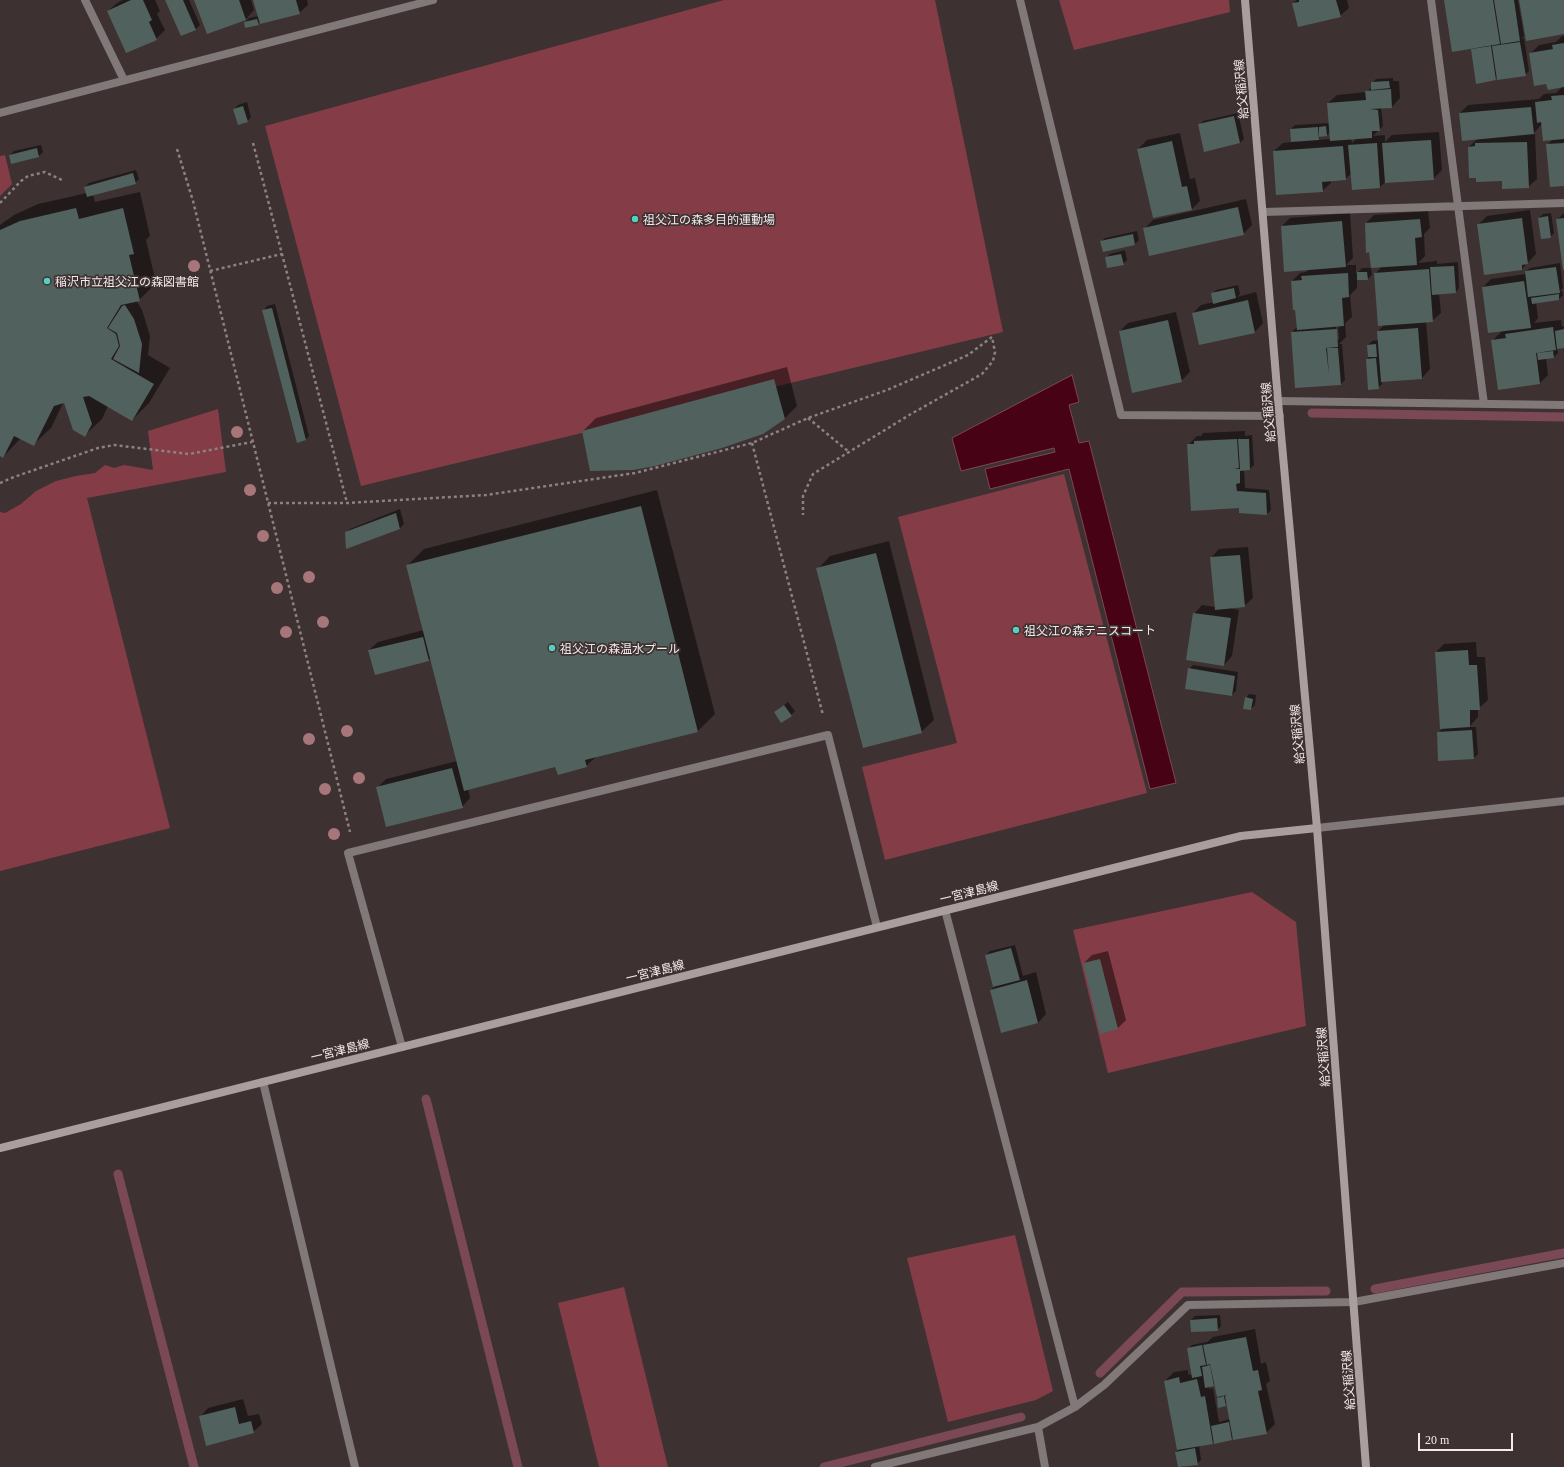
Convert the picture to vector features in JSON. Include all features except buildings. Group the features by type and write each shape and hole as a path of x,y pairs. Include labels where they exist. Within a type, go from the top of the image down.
{"main road":[{"name":"給父稲沢線","path":"1246,0 1278,401 1317,828 1366,1467"},
{"name":"一宮津島線","path":"0,1148 1241,836 1317,828"}],"street":[{"path":"85,0 124,80"},
{"path":"0,113 433,0"},
{"path":"1020,0 1122,415 1280,416"},
{"path":"1431,0 1484,404"},
{"path":"1264,212 1564,203"},
{"path":"1278,401 1564,405"},
{"path":"402,1047 348,853 828,735 877,927"},
{"path":"1317,828 1564,801"},
{"path":"945,910 1076,1407"},
{"path":"263,1082 355,1467"},
{"path":"875,1467 1038,1427 1076,1407 1104,1385 1188,1305 1354,1302 1564,1263"},
{"path":"1038,1427 1045,1467"}],"path":[{"path":"254,143 347,503"},
{"path":"177,149 193,202 352,841 348,853"},
{"path":"0,203 21,181 28,176 44,172 64,181"},
{"path":"210,271 282,254"},
{"path":"268,503 347,503 486,495 635,473 752,443 808,418 887,390 968,355 992,337 995,352 993,361 982,374 956,387 814,474 803,496 803,515"},
{"path":"808,418 849,452"},
{"path":"0,483 91,451 114,445 189,454 252,442"},
{"path":"752,443 828,735"}],"shaded area":[{"name":"祖父江の森多目的運動場","path":"724,0 935,0 1003,332 361,486 265,126"},
{"path":"1059,0 1229,0 1230,12 1074,50"},
{"path":"5,155 12,184 0,196 0,156"},
{"path":"1072,375 1079,402 1069,405 1079,443 1089,441 1176,783 1150,789 1069,469 990,489 985,469 1055,452 1054,448 961,471 952,438"},
{"path":"218,409 226,472 87,498 170,828 0,871 0,512 5,513 21,504 36,491 56,481 95,473 105,465 114,468 124,465 153,470 148,431"},
{"name":"祖父江の森テニスコート","path":"1064,474 1147,793 885,860 862,767 957,743 898,517"},
{"path":"1252,892 1296,922 1306,1026 1108,1073 1073,930"},
{"path":"1015,1235 1053,1391 1036,1400 948,1422 907,1258"},
{"path":"624,1287 668,1467 599,1467 558,1303"}],"waterway":[{"path":"1312,413 1564,417"},
{"path":"426,1099 518,1467"},
{"path":"118,1174 194,1467"},
{"path":"1375,1289 1564,1253"},
{"path":"1100,1373 1182,1292 1326,1291"},
{"path":"824,1467 1021,1417"}],"place":[{"name":"祖父江の森多目的運動場","path":"635,219"},
{"name":"稲沢市立祖父江の森図書館","path":"47,281"},
{"name":"祖父江の森テニスコート","path":"1016,630"},
{"name":"祖父江の森温水プール","path":"552,648"}]}
